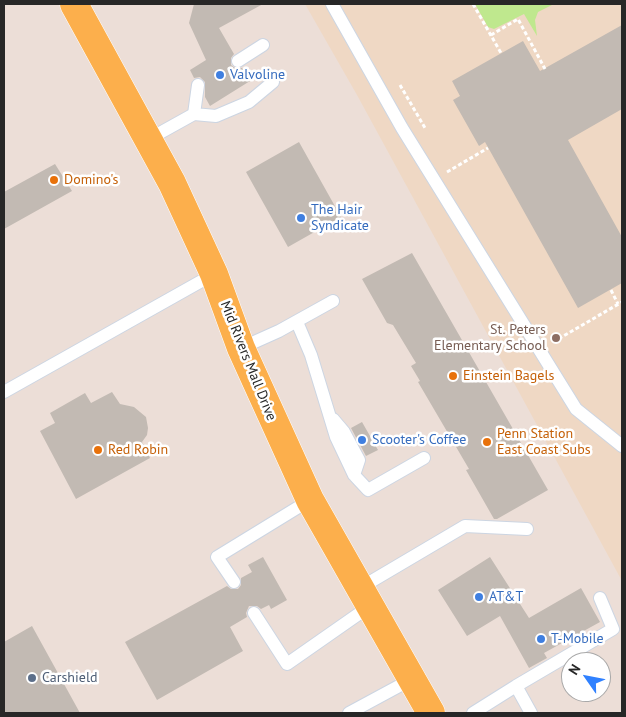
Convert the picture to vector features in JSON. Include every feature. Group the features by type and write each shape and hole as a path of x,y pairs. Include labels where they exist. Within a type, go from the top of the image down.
{"main road":[{"name":"Mid Rivers Mall Drive","path":"74,4 172,183 214,274 241,348 310,500 431,713"}],"lane":[{"path":"332,4 402,128 576,410 622,446"},
{"path":"238,61 263,45"},
{"path":"149,139 194,114 216,116 249,102 273,82"},
{"path":"194,114 198,85"},
{"path":"4,392 214,274"},
{"path":"241,348 297,322 333,301"},
{"path":"297,322 311,355 328,413 344,432 359,460 354,475 368,490 424,458"},
{"path":"234,582 217,557 310,500"},
{"path":"254,613 287,664 365,597 465,526 527,529"},
{"path":"473,713 613,629 600,598"},
{"path":"349,713 412,679"},
{"path":"516,686 531,713"}],"path":[{"path":"473,4 501,53"},
{"path":"491,35 518,19 545,69"},
{"path":"434,179 488,148"},
{"path":"540,351 620,303 610,290"}],"shaded area":[{"name":"St. Peters Elementary School","path":"305,4 622,4 622,581 357,95"}],"green space":[{"path":"475,4 554,4 538,12 535,20 537,36 524,14 494,29 488,27"}],"building":[{"path":"194,4 263,4 219,28 234,54 231,58 231,65 235,68 242,68 250,81 210,106 205,97 205,82 200,77 194,78 190,70 206,60 189,23"},
{"path":"622,25 622,109 568,140 622,237 622,283 578,308 485,142 479,146 453,100 460,96 452,81 523,41 540,71"},
{"path":"299,142 341,217 288,247 246,172"},
{"path":"55,164 72,191 4,229 4,192"},
{"path":"412,253 548,490 497,519 494,519 466,470 469,469 418,382 420,381 411,366 416,363 393,325 387,323 362,279"},
{"name":"Red Robin","path":"112,392 120,404 134,407 146,417 147,435 142,442 150,458 76,499 40,431 55,423 50,413 85,393 91,403"},
{"name":"Scooter's Coffee","path":"362,422 378,450 366,456 351,428"},
{"path":"263,557 287,600 271,609 269,605 261,609 257,606 249,606 246,613 247,617 230,627 243,651 157,700 125,642 227,586 231,589 238,589 241,585 241,578 252,572 248,565"},
{"path":"490,557 529,618 581,588 600,622 544,653 547,658 529,668 500,616 467,636 438,590"},
{"name":"Carshield","path":"32,626 80,713 4,713 4,642"}],"place":[{"name":"Valvoline","path":"220,75"},
{"name":"Domino's","path":"54,180"},
{"name":"The Hair Syndicate","path":"301,218"},
{"name":"St. Peters Elementary School","path":"556,338"},
{"name":"Einstein Bagels","path":"453,376"},
{"name":"Scooter's Coffee","path":"362,440"},
{"name":"Penn Station East Coast Subs","path":"487,442"},
{"name":"Red Robin","path":"98,450"},
{"name":"AT&T","path":"479,597"},
{"name":"T-Mobile","path":"541,639"},
{"name":"Carshield","path":"32,678"}]}
